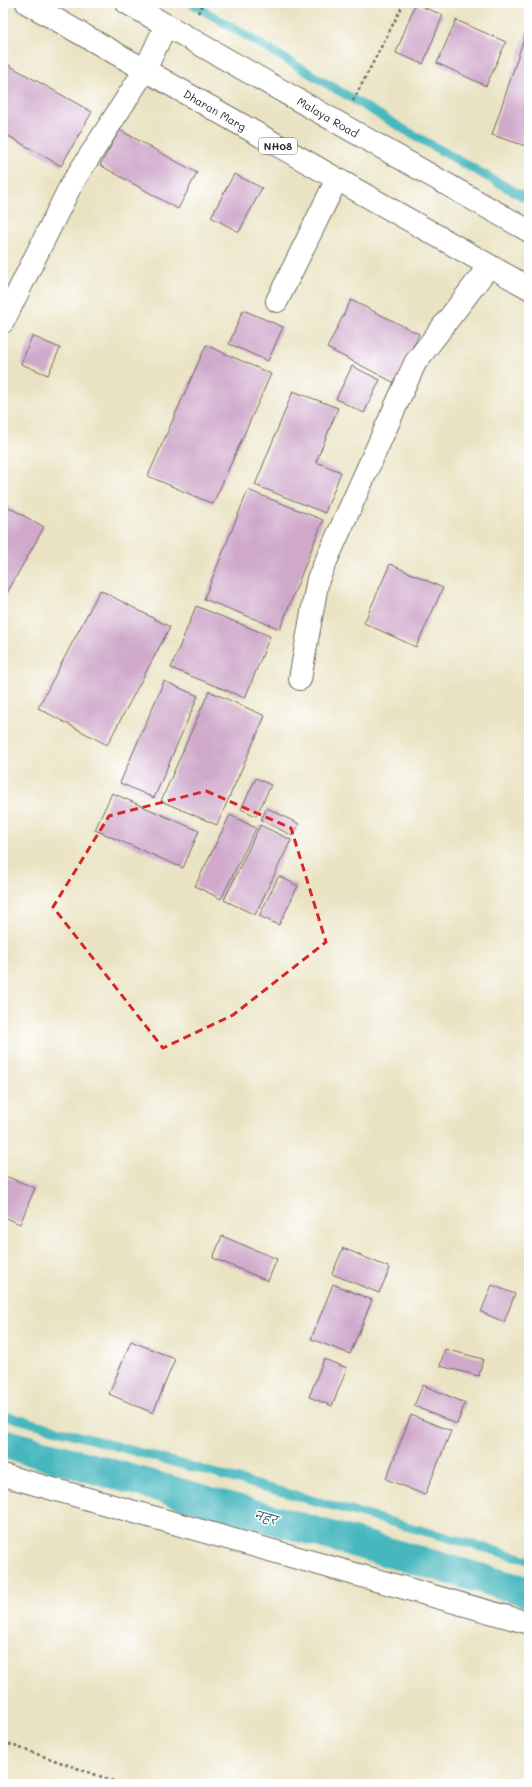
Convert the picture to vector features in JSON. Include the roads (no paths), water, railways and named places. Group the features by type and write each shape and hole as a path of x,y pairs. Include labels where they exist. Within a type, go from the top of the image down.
{"street":[{"name":"Dharan Marg","path":"27,3 529,288"},
{"name":"Malaya Road","path":"127,3 529,231"},
{"path":"3,322 71,185 145,70 166,25"},
{"path":"277,301 337,179"},
{"path":"300,679 318,580 415,363 489,266"},
{"path":"3,1475 529,1623"}],"waterway":[{"path":"191,3 410,133 529,200"},
{"path":"3,1415 529,1560"},
{"name":"नहर","path":"3,1443 529,1592"}]}
